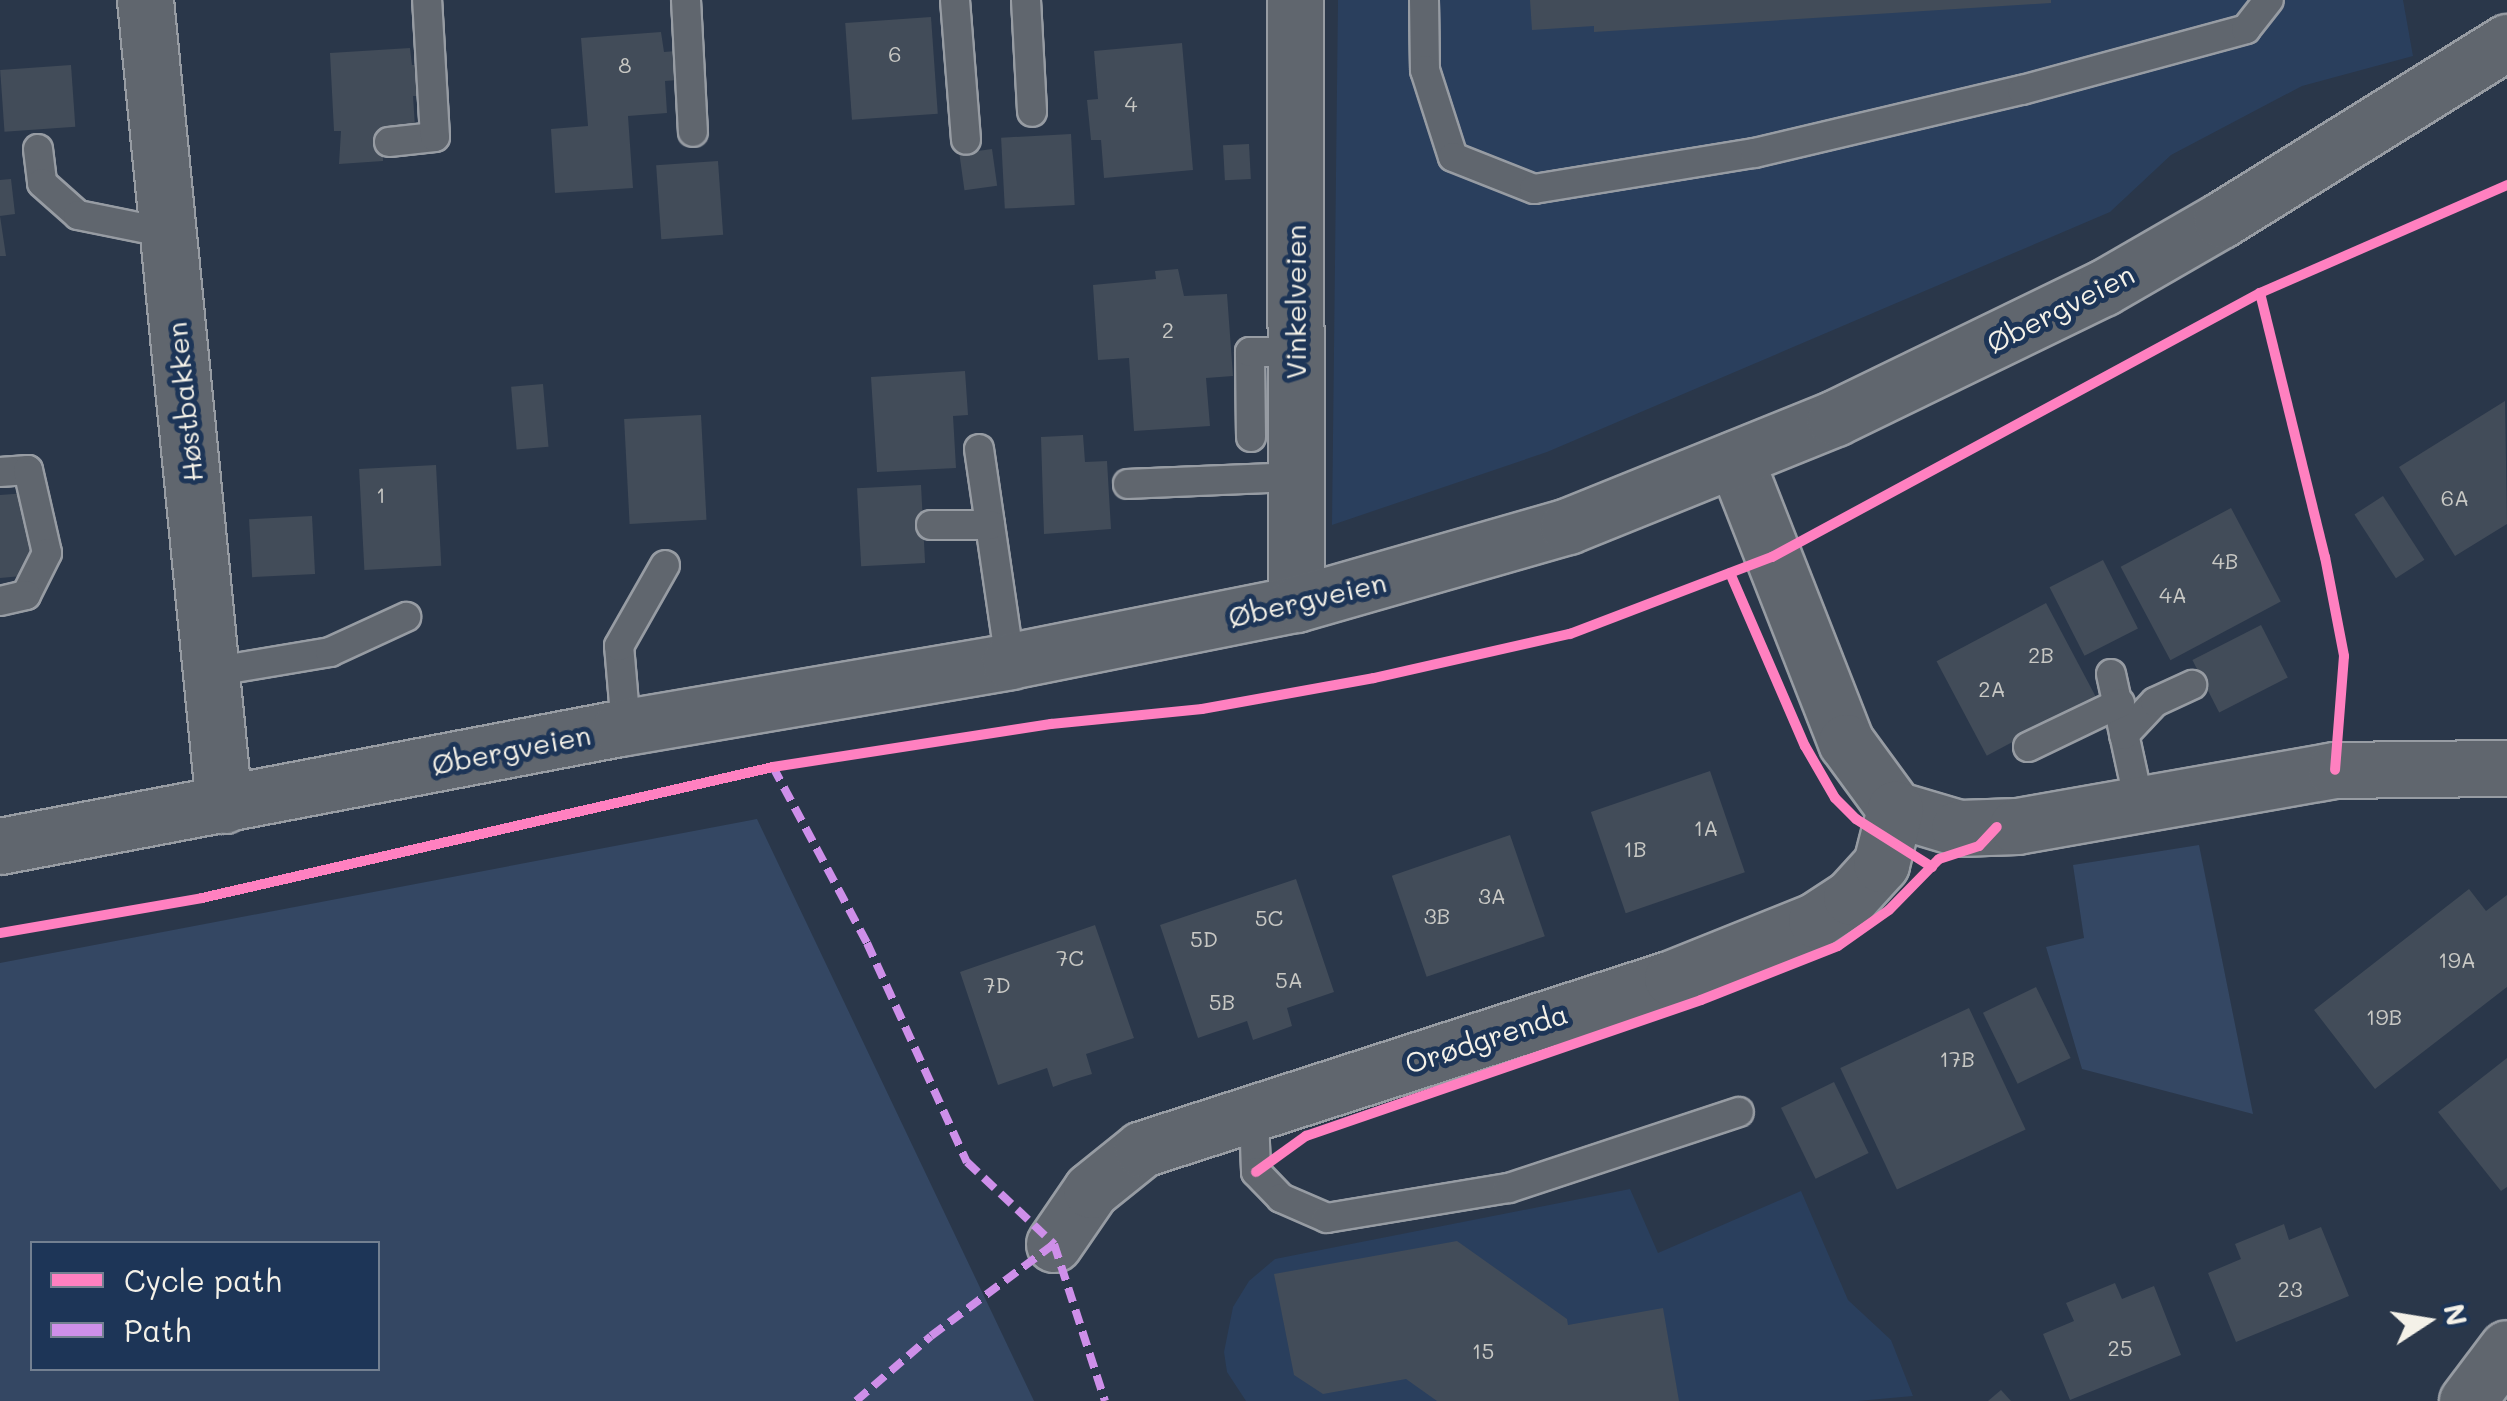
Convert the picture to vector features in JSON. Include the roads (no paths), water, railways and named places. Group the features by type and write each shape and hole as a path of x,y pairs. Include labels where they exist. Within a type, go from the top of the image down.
{"street":[{"name":"Høstbakken","path":"145,0 224,805"},
{"name":"Vinkelveien","path":"1295,0 1296,604"},
{"name":"Øbergveien","path":"0,846 626,727 1010,661 1296,604 1568,526 1909,386 2103,288 2221,220 2507,42"},
{"path":"1735,458 1846,742 1895,810 1959,828 1996,827 2335,770 2507,768"},
{"name":"Orødgrenda","path":"1054,1244 1091,1190 1142,1149 1672,978 1816,920 1851,897 1881,864 1895,810"},
{"path":"2467,1401 2507,1348"}],"lane":[{"path":"389,142 435,137 427,0"},
{"path":"686,0 693,132"},
{"path":"955,0 966,140"},
{"path":"1026,0 1032,112"},
{"path":"1424,0 1425,70 1453,157 1534,189 1755,153 2022,90 2246,30 2270,0"},
{"path":"38,149 42,183 78,215 168,234"},
{"path":"1251,437 1250,352 1295,352"},
{"path":"979,449 1010,661"},
{"path":"0,472 28,470 47,553 26,596 0,601"},
{"path":"1128,484 1296,477"},
{"path":"931,525 990,525"},
{"path":"626,727 619,646 664,564"},
{"path":"211,672 330,652 406,618"},
{"path":"2111,674 2139,802"},
{"path":"2124,735 2154,702 2192,685"},
{"path":"2028,747 2120,702"},
{"path":"1254,1114 1256,1172 1281,1198 1327,1218 1509,1188 1740,1112"}]}
